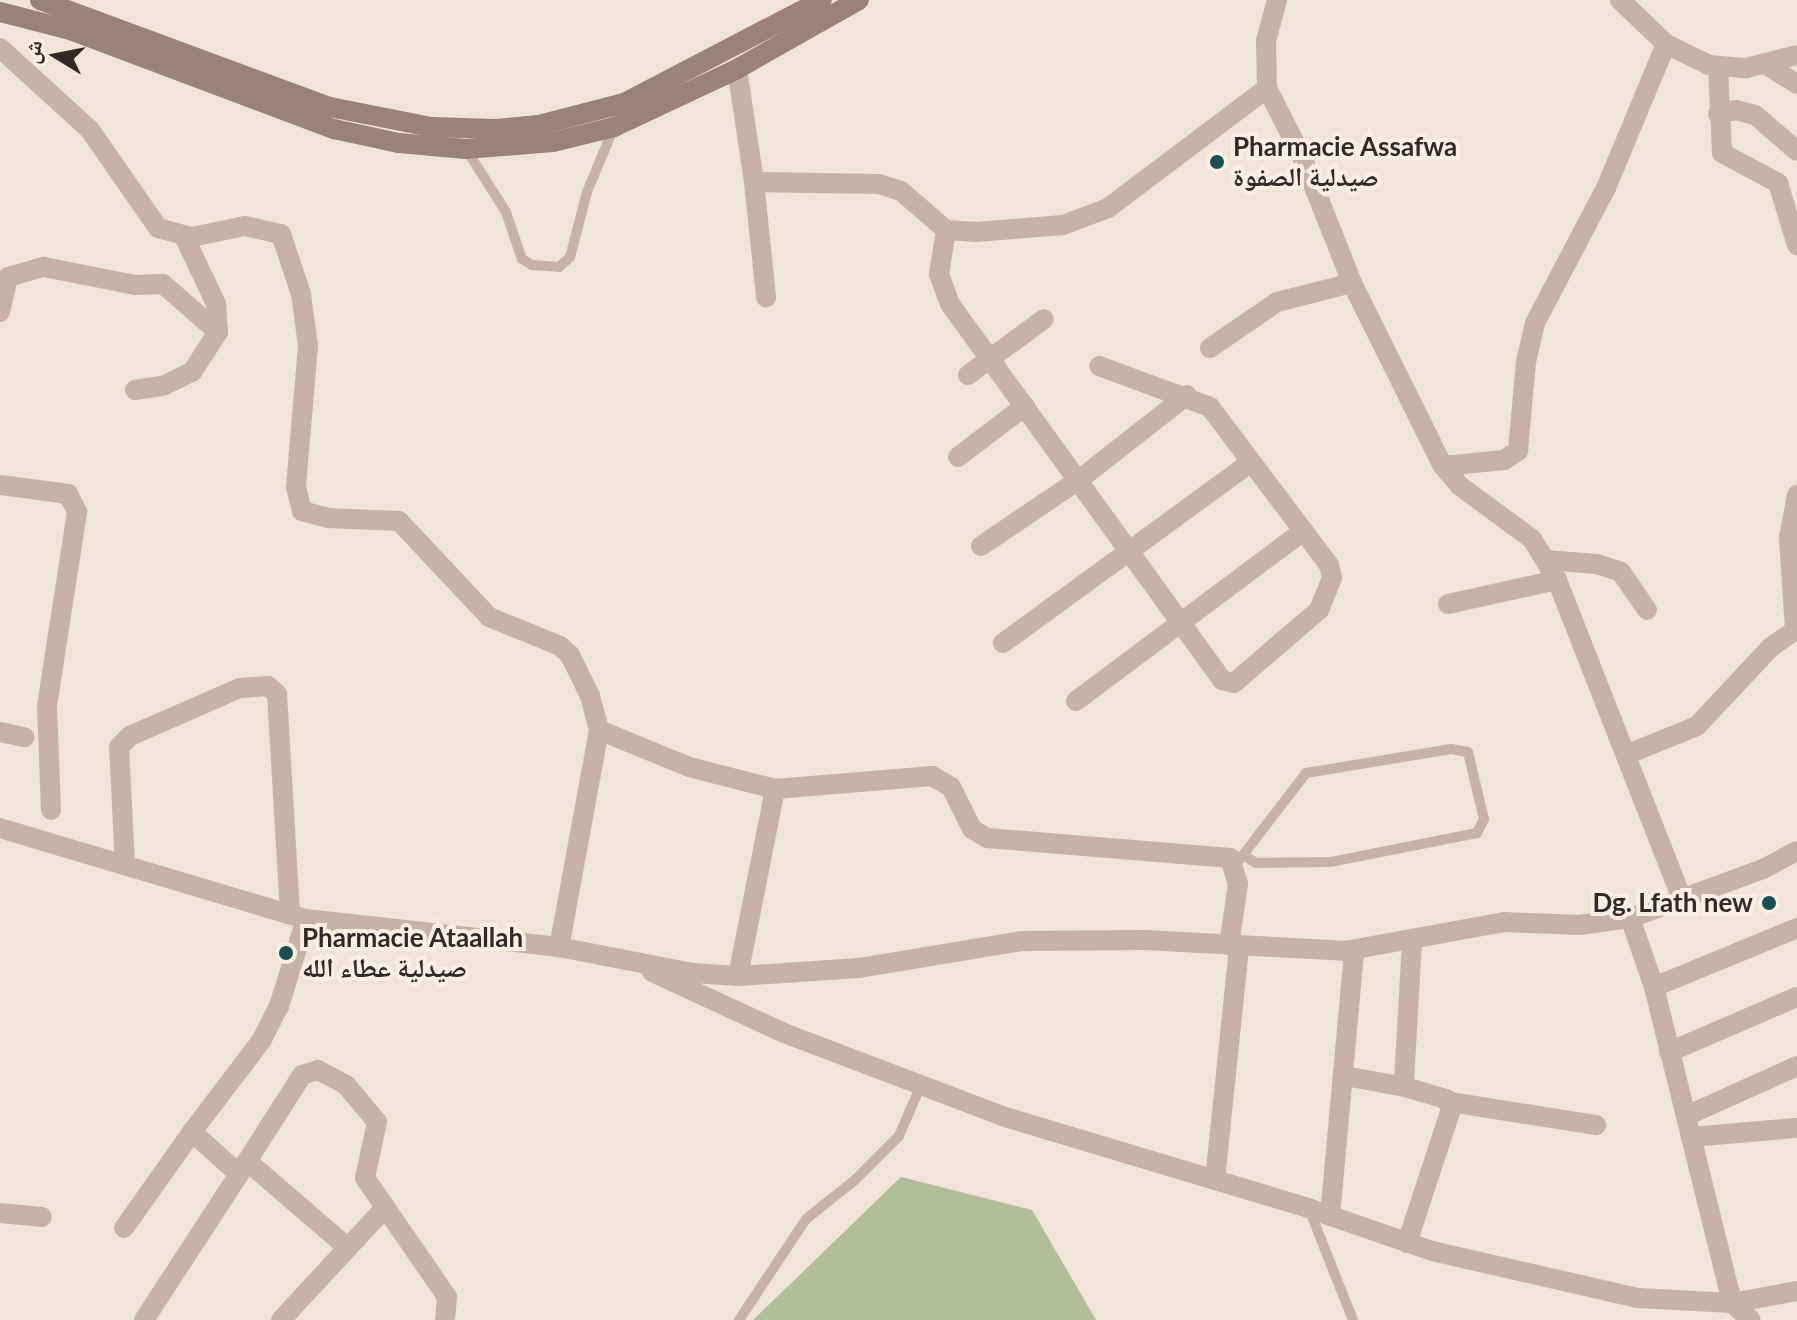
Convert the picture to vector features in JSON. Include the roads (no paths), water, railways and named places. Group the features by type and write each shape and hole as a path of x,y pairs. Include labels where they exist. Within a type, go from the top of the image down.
{"main road":[{"path":"40,0 330,107 452,129 539,125 624,103 822,0"},
{"path":"0,12 70,30 334,129 399,143 466,149 553,142 614,127 737,69 859,0"}],"street":[{"path":"1277,0 1266,41 1267,88 1303,159 1352,283 1443,466 1460,486 1516,525 1557,580 1628,754 1681,897"},
{"path":"1620,0 1666,44 1718,67 1765,64 1797,55"},
{"path":"1443,466 1504,460 1518,451 1526,362 1535,323 1606,188 1666,44"},
{"path":"0,48 90,130 158,228 184,236 245,226 271,229 281,234 291,252 308,346 297,506 311,516 399,521 489,617 560,646 570,655 590,696 599,730 559,947"},
{"path":"1765,64 1797,84"},
{"path":"1718,67 1722,153 1778,183 1797,245"},
{"path":"737,69 754,182 766,297"},
{"path":"754,182 879,184 901,191 946,230 1063,225 1108,208 1267,88"},
{"path":"1718,114 1736,110 1755,115 1797,151"},
{"path":"946,230 939,274 950,304 1080,479 1222,680 1234,683 1319,610 1328,594 1329,565 1210,407 1187,395 1099,366"},
{"path":"135,390 165,385 192,372 218,332 216,304 184,236"},
{"path":"0,312 8,277 44,267 135,285 163,284 218,332"},
{"path":"1210,348 1277,302 1352,283"},
{"path":"968,375 1044,319"},
{"path":"981,546 1080,479 1187,395"},
{"path":"958,457 1025,406"},
{"path":"1003,643 1128,548 1251,462"},
{"path":"0,485 68,494 77,512 47,706 51,810"},
{"path":"1628,754 1697,726 1771,647 1796,630 1789,537 1797,495"},
{"path":"1076,701 1179,619 1303,531"},
{"path":"1545,560 1597,564 1621,572 1647,610"},
{"path":"1448,604 1557,580"},
{"path":"124,1228 261,1041 279,1006 298,916 277,694 268,686 240,688 130,736 119,747 125,865"},
{"path":"599,730 689,767 775,789 932,776 951,787 972,829 987,838 1212,854 1240,860 1215,1180"},
{"path":"0,732 24,737"},
{"path":"738,976 775,789"},
{"path":"0,828 298,916 559,947 738,976 859,968 1022,941 1354,950 1504,922 1579,925 1630,918 1681,897 1739,879 1797,851"},
{"path":"1630,918 1654,987 1732,1303 1751,1320"},
{"path":"1654,987 1797,928"},
{"path":"1405,1087 1412,941"},
{"path":"1330,1216 1354,950"},
{"path":"627,960 784,1033 1002,1116 1308,1208 1407,1243 1513,1273 1638,1298 1732,1303 1797,1291"},
{"path":"1669,1052 1797,997"},
{"path":"1686,1116 1797,1066"},
{"path":"144,1320 302,1075 318,1070 346,1085 377,1122 377,1140 363,1172 383,1210 447,1297 445,1320"},
{"path":"1345,1076 1405,1087 1450,1102 1596,1125"},
{"path":"1407,1243 1449,1121 1450,1102"},
{"path":"1691,1137 1797,1128"},
{"path":"192,1132 347,1247"},
{"path":"281,1320 383,1210"},
{"path":"0,1214 42,1217"}],"lane":[{"path":"452,129 506,212 522,259 532,265 559,267 570,257 587,192 624,103"},
{"path":"1451,749 1468,752 1484,819 1477,833 1330,862 1256,863 1240,860 1306,773 1451,749"},
{"path":"739,1320 806,1219 855,1180 899,1136 921,1085"},
{"path":"1308,1208 1353,1320"}],"place":[{"name":"Pharmacie Assafwa صيدلية الصفوة","path":"1217,162"},
{"name":"Dg. Lfath new","path":"1769,903"},
{"name":"Pharmacie Ataallah صيدلية عطاء الله","path":"286,953"}]}
